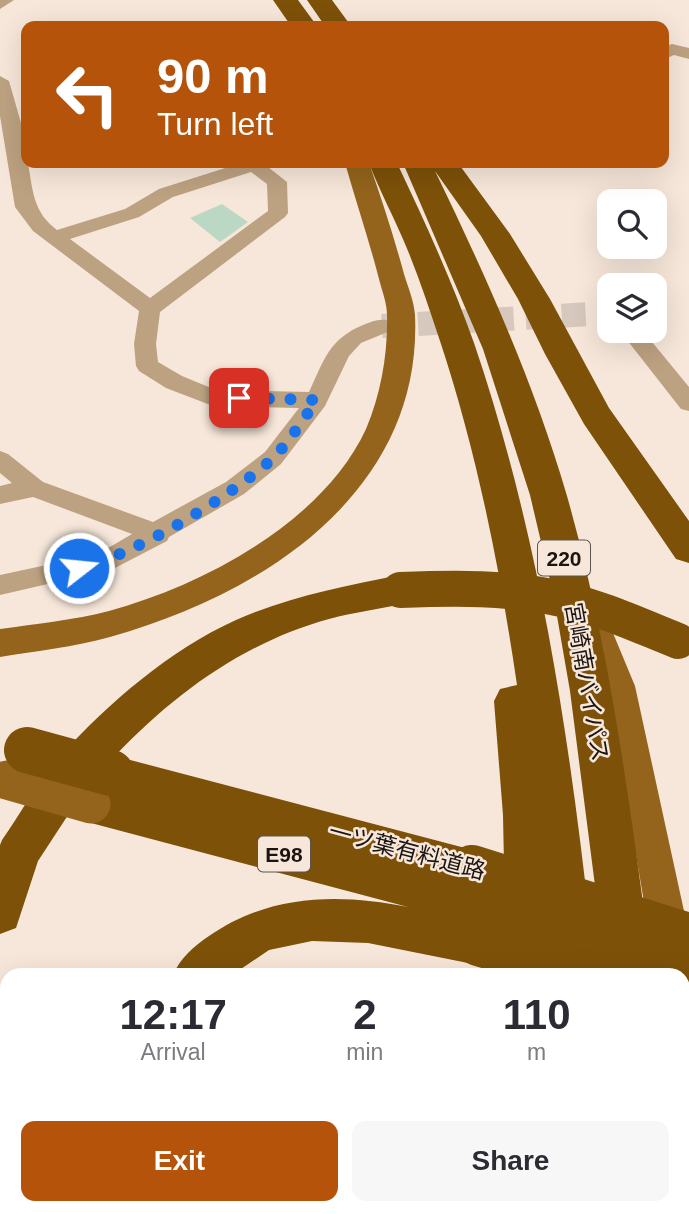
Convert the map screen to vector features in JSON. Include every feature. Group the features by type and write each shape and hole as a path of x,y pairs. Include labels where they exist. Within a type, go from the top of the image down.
{"highway":[{"path":"285,0 300,21"},
{"name":"220","path":"386,168 413,222 446,310 479,417 507,527 530,641 560,838 571,968"},
{"name":"宮崎南バイパス","path":"419,168 457,246 487,318 523,418 560,542 585,659 607,791 629,968"},
{"path":"448,168 495,234 534,299 596,416 689,549"},
{"path":"507,527 506,621 525,815 530,968"},
{"path":"0,913 18,854 73,771 139,704 185,669 250,631 327,604 400,590 452,588 561,599 625,619 683,645"},
{"name":"E98","path":"9,763 101,789 476,910 666,968"},
{"path":"205,968 227,950 259,932 296,922 331,920 379,923 476,910 573,968"},
{"name":"一ツ葉有料道路","path":"476,910 689,936"}],"main road":[{"path":"0,643 109,624 202,592 253,565 288,541 354,478 376,443 396,386 401,313 381,235 359,168"},
{"path":"560,542 618,685 655,855 676,968"},
{"path":"476,910 605,968"}],"street":[{"path":"0,3 6,0"},
{"path":"669,51 673,49 689,54"},
{"path":"0,81 15,137 25,207 40,227 150,309"},
{"path":"56,237 132,213 166,193 245,168"},
{"path":"258,168 277,182 278,214 150,309 145,344 147,366 174,382 213,398 317,400"},
{"path":"0,585 104,562 158,534 235,488 273,458 317,400 339,352 353,338 382,326"},
{"path":"641,343 689,403"},
{"path":"0,460 34,488 158,534"},
{"path":"0,495 34,488"}],"green space":[{"path":"222,204 248,222 220,242 190,218"}],"tunnel":[{"path":"382,326 597,314"}],"route":[{"path":"79,568 104,562 158,534 235,488 273,458 317,400 239,398"}]}
